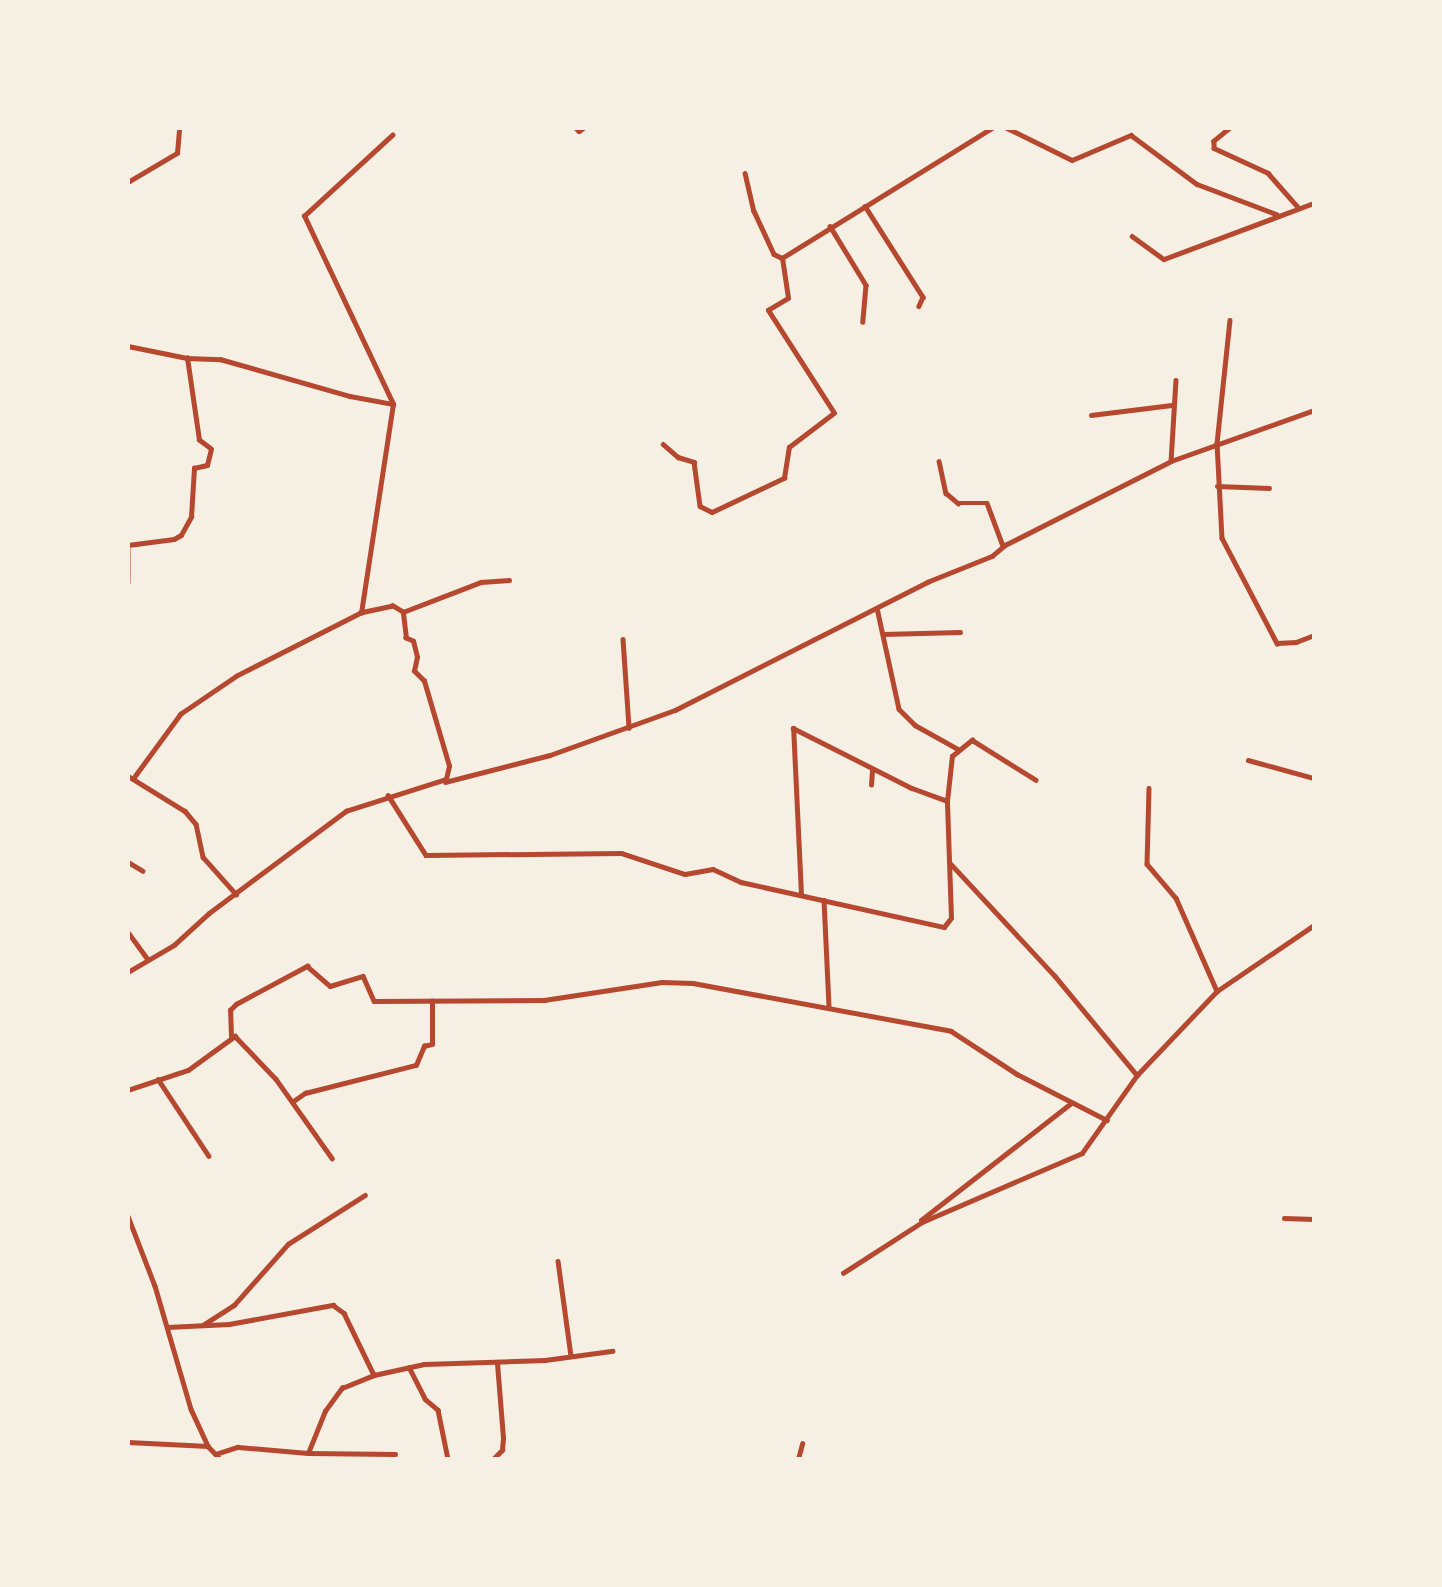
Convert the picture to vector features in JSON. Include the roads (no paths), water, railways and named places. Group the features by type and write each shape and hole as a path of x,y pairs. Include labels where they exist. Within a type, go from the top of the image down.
{"street":[{"path":"128,182 177,153 179,128"},
{"path":"576,128 579,131 583,128"},
{"path":"782,258 992,128"},
{"path":"1007,128 1072,160 1131,135 1197,184 1276,214"},
{"path":"1230,128 1213,141 1214,148 1268,173 1298,207"},
{"path":"361,613 393,404 304,216 392,135"},
{"path":"745,173 754,211 774,254 782,258"},
{"path":"1132,236 1164,259 1276,214 1314,203"},
{"path":"865,206 923,297 919,306"},
{"path":"830,226 866,285 863,321"},
{"path":"663,444 678,457 694,462 700,506 712,512 784,478 789,447 834,413 768,310 788,298 782,258"},
{"path":"1230,320 1217,443 1217,486 1227,554 1273,639 1282,645 1314,635"},
{"path":"128,346 187,358 220,359 350,396 393,404"},
{"path":"128,582 128,547 173,539 181,534 191,517 194,468 207,465 211,449 199,440 187,358"},
{"path":"1171,461 1173,405 1177,380"},
{"path":"1091,415 1173,405"},
{"path":"415,787 477,776 629,728 742,680 927,582 992,556 1005,545 1171,461 1314,410"},
{"path":"939,461 946,493 958,503 987,503 998,541 1005,545"},
{"path":"1217,486 1269,488"},
{"path":"403,612 481,582 509,580"},
{"path":"134,778 187,709 237,676 361,613 393,606 403,612"},
{"path":"877,608 899,709 915,725 958,749"},
{"path":"128,972 174,945 236,894 346,811 388,794 446,779 449,765 424,681 414,671 417,657 413,641 406,638 403,612"},
{"path":"883,634 960,632"},
{"path":"623,639 629,728"},
{"path":"801,895 793,728 872,769 947,801"},
{"path":"388,794 425,855 621,853 685,874 713,869 741,882 944,927 951,918 947,801 949,764 958,749 967,741 977,742 996,759 1036,780"},
{"path":"1248,760 1314,778"},
{"path":"871,785 872,769"},
{"path":"128,776 186,811 200,834 203,857 236,894"},
{"path":"1149,788 1147,864 1176,898 1217,991"},
{"path":"128,862 143,871"},
{"path":"950,862 1055,976 1137,1075"},
{"path":"824,900 828,1007"},
{"path":"909,1229 1066,1163 1082,1153 1137,1075 1217,991 1314,925"},
{"path":"128,932 148,960"},
{"path":"231,1036 230,1010 302,967 314,968 330,986 363,976 374,1001 544,1000 662,982 764,996 951,1031 1070,1104 1107,1121"},
{"path":"292,1102 305,1093 416,1065 424,1046 432,1044 432,1001"},
{"path":"128,1090 188,1070 231,1036"},
{"path":"231,1036 242,1040 292,1102 332,1158"},
{"path":"158,1079 209,1156"},
{"path":"843,1273 909,1229 1070,1104"},
{"path":"203,1325 234,1305 288,1244 365,1195"},
{"path":"128,1216 167,1327 191,1409 208,1446 220,1459"},
{"path":"1284,1218 1314,1219"},
{"path":"558,1261 571,1356"},
{"path":"167,1327 203,1325 333,1305 344,1313 374,1375"},
{"path":"308,1453 325,1411 342,1388 374,1375 410,1367 497,1363 612,1351"},
{"path":"493,1459 502,1450 503,1438 497,1363"},
{"path":"410,1367 425,1399 438,1410 448,1459"},
{"path":"128,1442 208,1446"},
{"path":"798,1459 802,1444"},
{"path":"216,1454 238,1447 308,1453 395,1454"}]}
